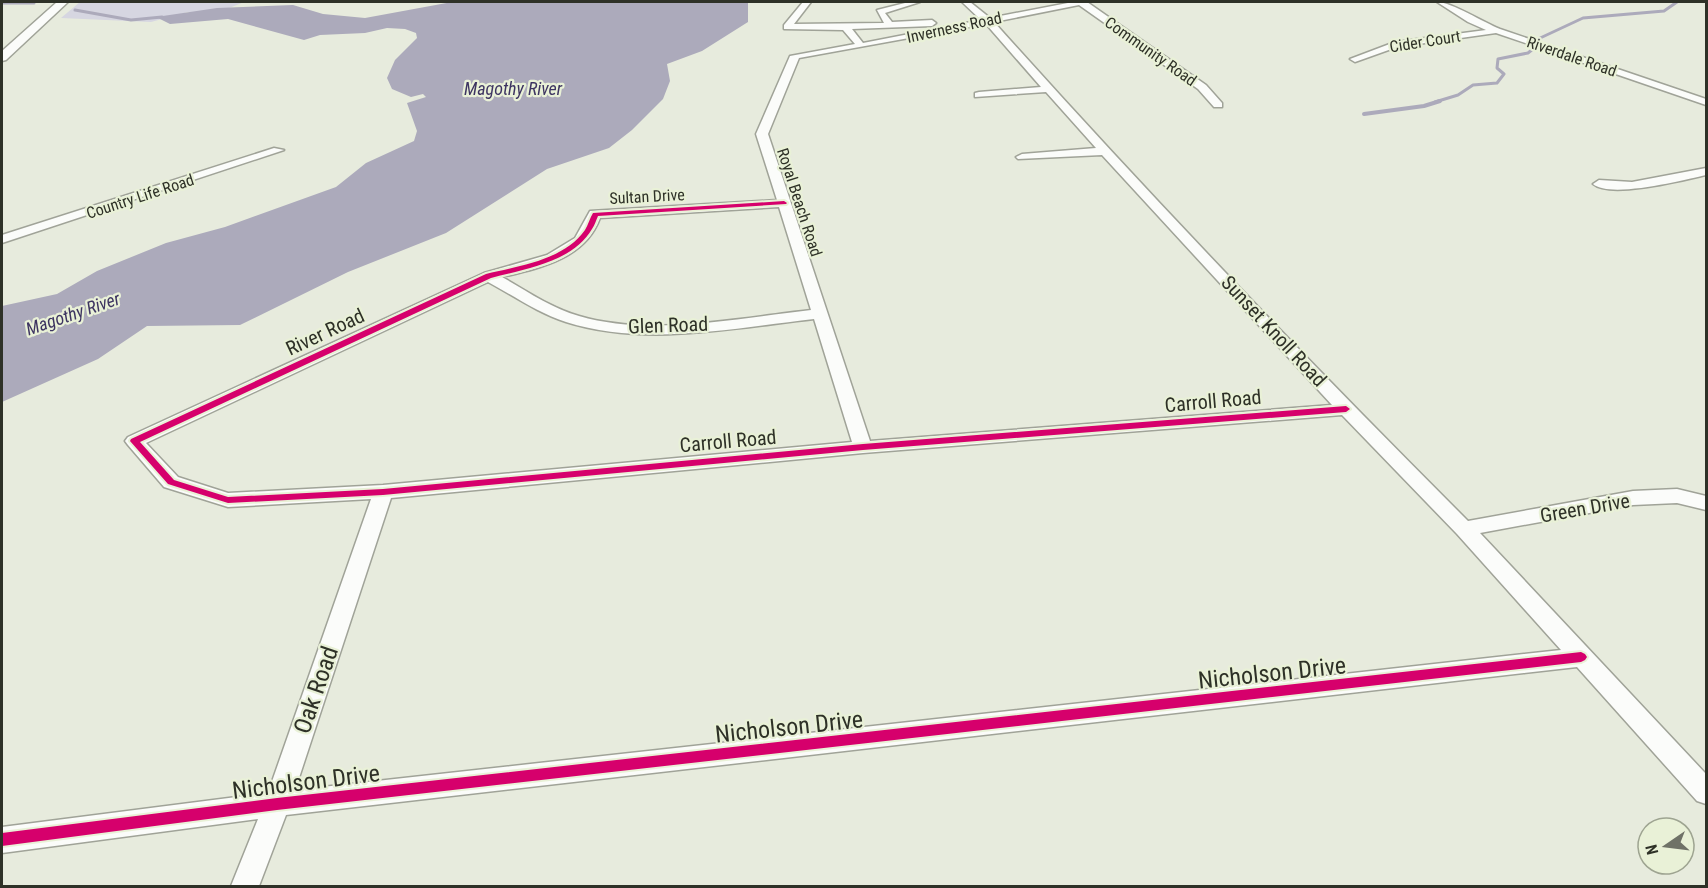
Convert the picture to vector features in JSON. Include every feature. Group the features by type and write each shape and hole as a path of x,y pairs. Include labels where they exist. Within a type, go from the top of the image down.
{"main road":[{"path":"2,57 63,2"}],"street":[{"path":"807,2 787,27 845,27 987,20"},
{"path":"890,25 880,12 897,4 916,2"},
{"name":"Sunset Knoll Road","path":"966,2 987,20 1048,89 1346,409 1464,529 1707,792"},
{"name":"Inverness Road","path":"861,46 1081,2"},
{"name":"Community Road","path":"1081,2 1202,87 1218,105"},
{"name":"Riverdale Road","path":"1441,2 1471,20 1497,31 1707,102"},
{"path":"845,27 861,46"},
{"name":"Cider Court","path":"1356,59 1395,45 1497,31"},
{"name":"Royal Beach Road","path":"861,46 795,56 762,134 863,447"},
{"path":"979,95 1048,89"},
{"path":"1694,98 1707,97"},
{"name":"Country Life Road","path":"2,239 278,150"},
{"path":"1022,157 1107,151"},
{"path":"1599,184 1632,186 1707,172"},
{"name":"Sultan Drive","path":"534,265 570,249 592,228 595,214 784,203"},
{"name":"River Road","path":"135,441 489,276 534,265"},
{"name":"Glen Road","path":"489,276 536,302 582,322 645,330 821,314"},
{"name":"Carroll Road","path":"135,441 171,482 228,500 383,492 863,447 1346,409"},
{"name":"Oak Road","path":"245,886 277,804 383,492"},
{"name":"Green Drive","path":"1464,529 1633,498 1677,496 1707,503"},
{"name":"Nicholson Drive","path":"2,840 277,804 1581,657"}],"shaded area":[{"path":"80,2 244,2 217,13 188,12 151,22 61,18"}],"water":[{"name":"Magothy River","path":"452,2 748,2 748,22 702,51 667,64 670,81 663,99 632,130 609,148 547,169 446,233 348,272 240,325 147,326 98,359 2,402 2,306 57,294 97,271 166,243 225,227 336,187 366,163 414,141 417,131 407,103 426,97 423,94 411,97 392,89 387,78 395,60 417,38 416,33 405,29 387,28 365,33 320,35 304,40 228,19 170,24 156,17 217,8 293,5 323,14 365,18"}],"waterway":[{"path":"1538,39 1583,18 1664,11 1677,2"},
{"path":"2,3 34,3"},
{"path":"75,10 131,20 162,17"},
{"path":"1435,102 1458,95 1473,85 1497,83 1504,74 1497,68 1498,59 1528,53 1533,49"},
{"path":"1364,114 1424,106 1440,101"}],"cycle path":[{"path":"784,203 595,214 589,229 580,241 552,258 489,276 134,441 171,482 228,500 383,492 863,447 1346,409"},
{"path":"2,840 277,804 1581,657"}]}
